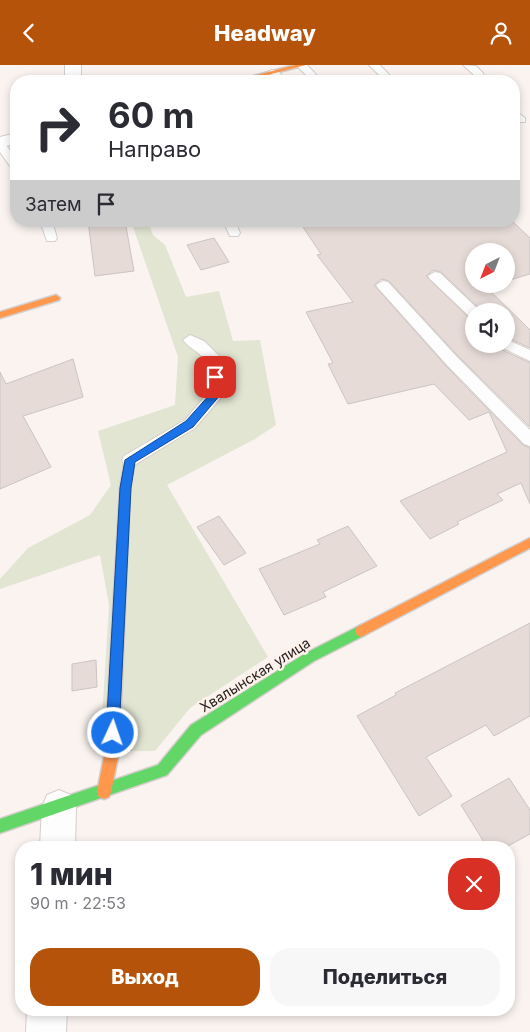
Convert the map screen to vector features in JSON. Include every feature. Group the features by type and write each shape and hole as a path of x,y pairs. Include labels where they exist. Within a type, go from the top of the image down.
{"street":[{"path":"262,75 302,65"},
{"path":"0,315 56,298"},
{"path":"104,792 112,753 125,488 130,460"},
{"name":"Хвалынская улица","path":"0,826 104,792 162,770 196,731 310,657 530,543"},
{"path":"57,841 59,807"},
{"path":"46,1032 47,1016"}],"lane":[{"path":"302,65 311,75"},
{"path":"374,65 384,75"},
{"path":"468,65 479,75"},
{"path":"274,72 277,75"},
{"path":"0,144 10,158"},
{"path":"48,227 51,237"},
{"path":"434,276 465,305"},
{"path":"384,285 452,361 530,440"},
{"path":"130,460 190,424 216,394 215,359 199,344 190,340"},
{"path":"515,348 530,356"}],"green space":[{"path":"133,227 150,227 153,235 165,245 186,297 219,291 233,341 260,340 276,425 255,439 167,485 268,657 190,708 155,751 100,751 109,605 100,555 0,589 0,579 28,548 90,515 111,485 98,431 175,405 178,357"}],"building":[{"path":"89,227 126,227 134,271 95,276"},
{"path":"303,227 518,227 530,238 530,274 515,278 515,243 465,243 465,293 492,293 502,303 474,303 441,272 434,270 426,276 465,314 465,353 509,353 530,363 530,427 458,356 389,281 382,279 374,285 446,366 523,445 530,448 530,504 521,483 497,494 503,500 457,522 459,524 430,539 400,501 507,452 489,412 469,420 434,384 348,404 328,364 333,363 306,312 353,302 317,255 321,254"},
{"path":"214,238 229,262 201,270 187,245"},
{"path":"515,315 530,330 530,348 515,341"},
{"path":"73,359 83,397 23,416 51,467 0,489 0,372 6,384"},
{"path":"219,516 246,553 224,565 197,527"},
{"path":"348,526 377,566 323,592 326,597 284,615 259,569 320,544 317,540"},
{"path":"530,623 530,716 494,736 486,725 426,757 452,796 419,816 357,716 396,695 395,693"},
{"path":"96,660 97,687 72,691 72,664"},
{"path":"509,778 530,810 530,834 515,842 483,841 461,805"}],"traffic: fast":[{"path":"0,826 162,770 196,730 310,657 361,631"}],"traffic: slow":[{"path":"262,75 303,65"},
{"path":"0,315 56,298"},
{"path":"104,792 112,752 125,488 130,460"},
{"path":"361,631 530,543"}],"route":[{"path":"113,733 125,488 130,460 190,424 216,394 215,377"}]}
